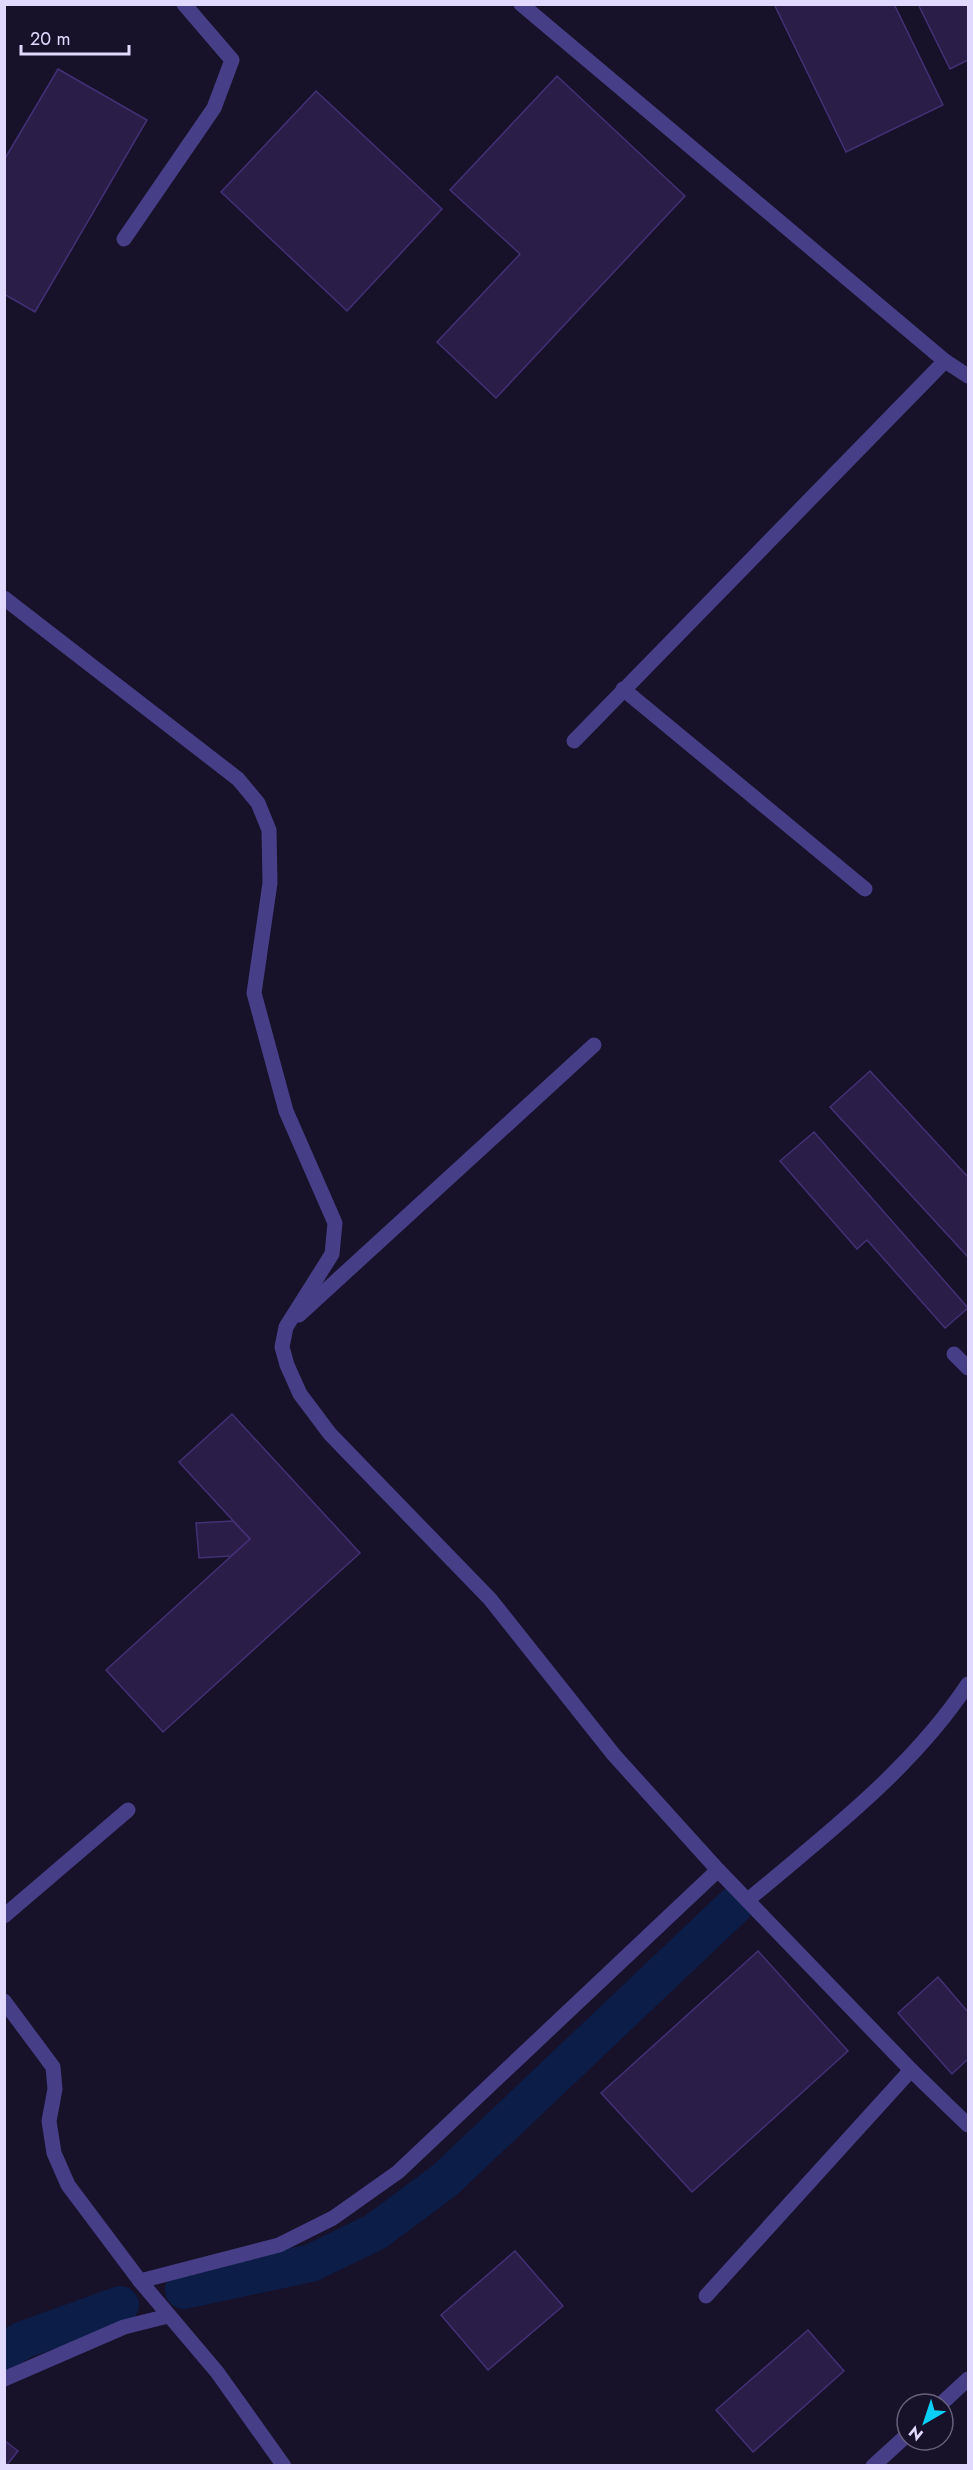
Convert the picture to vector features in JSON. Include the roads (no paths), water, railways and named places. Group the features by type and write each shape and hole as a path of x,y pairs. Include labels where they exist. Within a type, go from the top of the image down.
{"street":[{"path":"124,239 214,108 232,60 184,4"},
{"path":"521,4 945,361 969,376"},
{"path":"573,741 945,361"},
{"path":"4,598 238,779 258,803 269,830 270,883 254,993 286,1111 335,1223 332,1254 286,1327 282,1347 300,1394 330,1434 490,1599 614,1755 718,1870 911,2070 969,2125"},
{"path":"623,689 865,889"},
{"path":"286,1327 594,1045"},
{"path":"954,1354 969,1368"},
{"path":"748,1900 877,1790 952,1709 969,1684"},
{"path":"4,1916 128,1810"},
{"path":"140,2281 279,2245 333,2218 352,2205 398,2172 718,1870"},
{"path":"4,2001 53,2067 55,2089 50,2121 54,2153 68,2185 140,2281 217,2372 284,2466"},
{"path":"706,2296 911,2070"},
{"path":"4,2379 124,2327 168,2316"},
{"path":"954,2392 969,2379"},
{"path":"873,2466 895,2446"}],"waterway":[{"path":"184,2290 311,2263 375,2232 445,2180 734,1906"},
{"path":"4,2351 23,2340 120,2305"}]}
